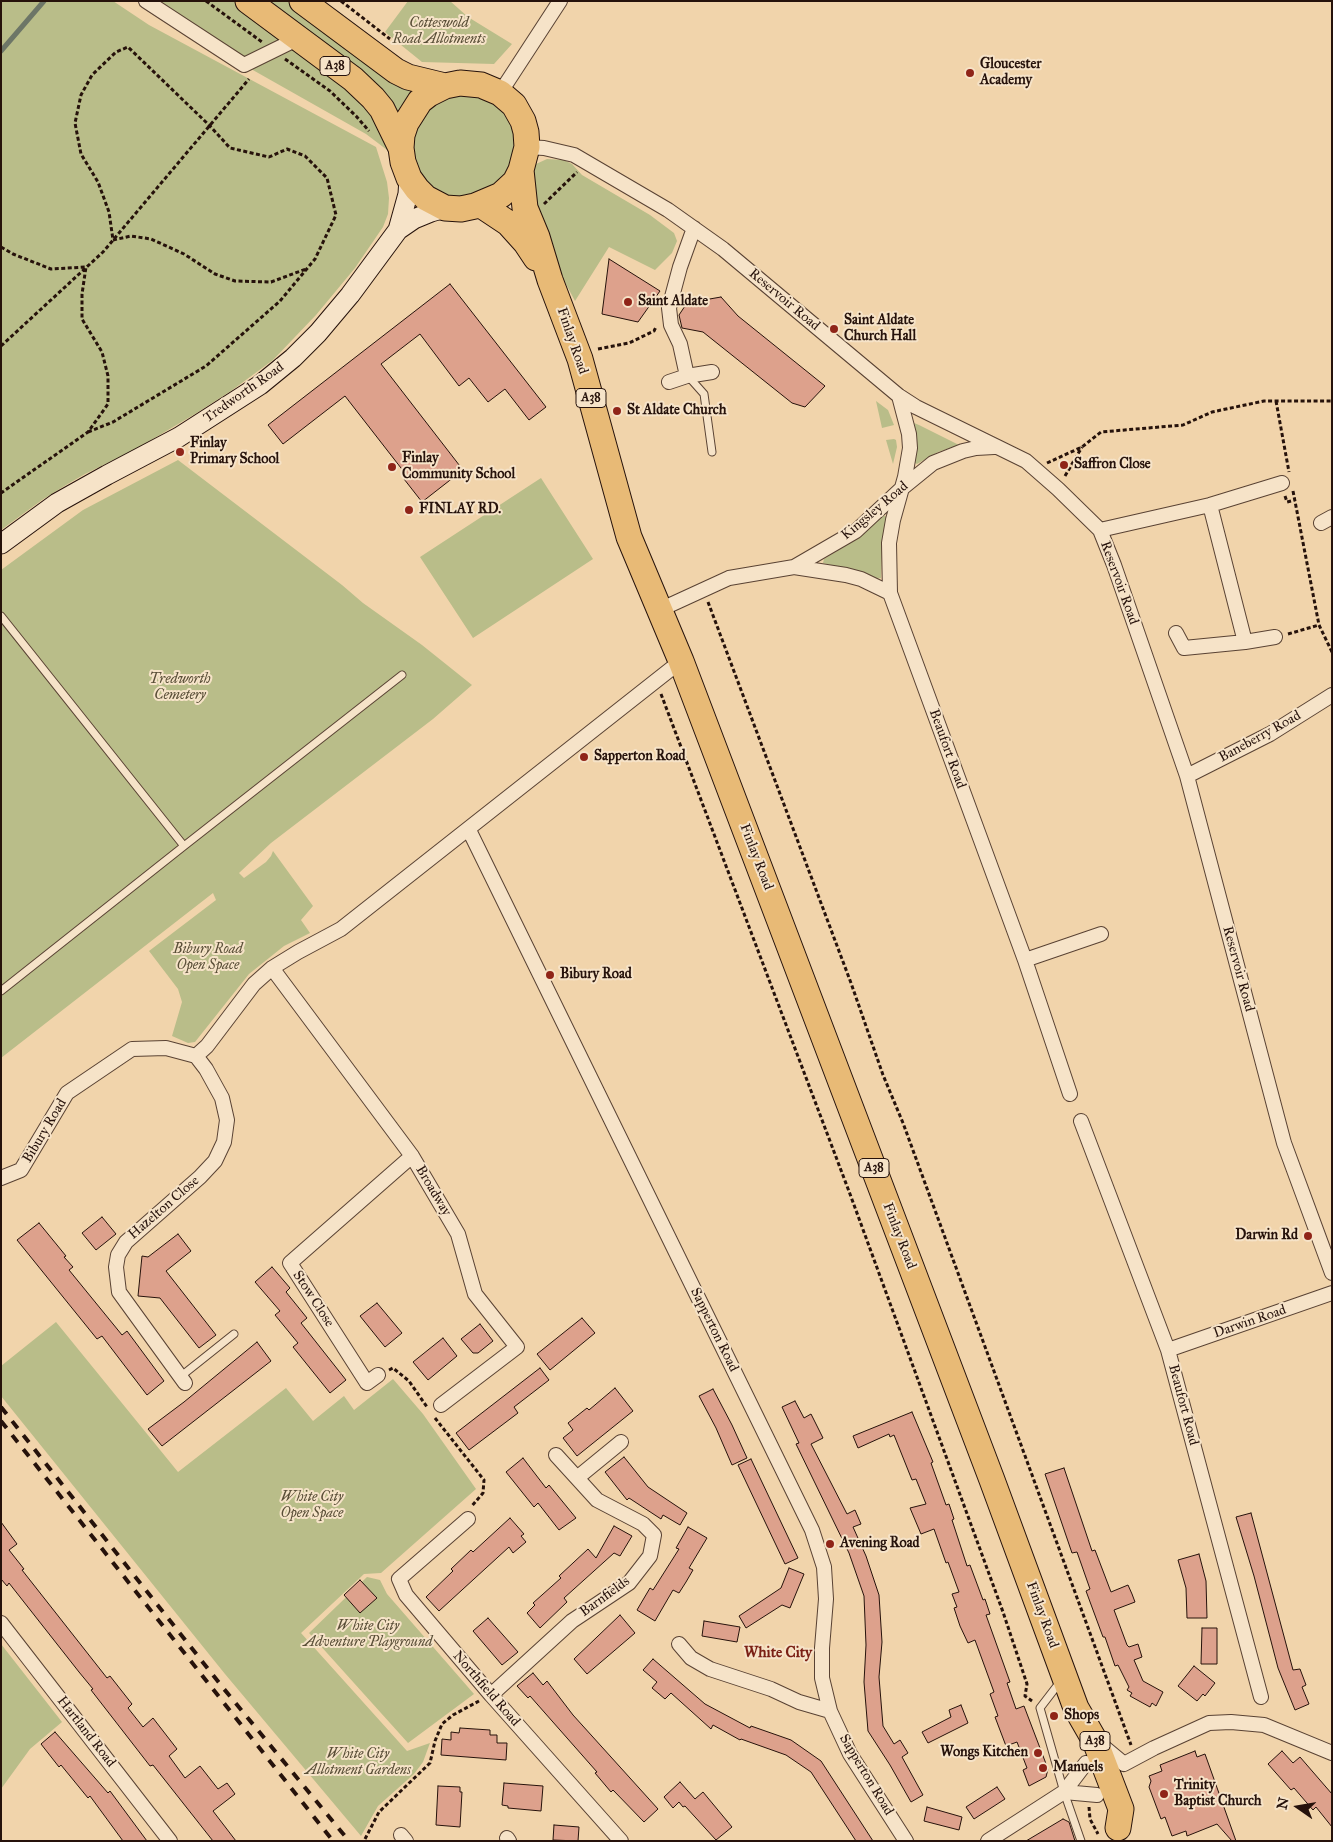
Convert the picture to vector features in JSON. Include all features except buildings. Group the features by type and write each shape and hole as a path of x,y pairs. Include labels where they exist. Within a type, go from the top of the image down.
{"highway":[{"name":"A38","path":"248,1 353,79 373,98 382,108 401,148"},
{"name":"A38","path":"302,1 396,70 408,77 445,86"},
{"name":"A38","path":"445,208 426,198 417,190 409,178 403,162 401,148 402,135 406,123 413,110 429,94 445,86 460,83 481,85 500,93 514,105 523,121 524,158"},
{"path":"445,208 461,209 481,205 501,195 515,182 524,158"},
{"name":"Finlay Road","path":"524,158 525,208 580,358 625,518"},
{"name":"Finlay Road","path":"481,205 508,223 526,243 550,280"},
{"name":"A38","path":"625,518 637,533 668,606 682,661"},
{"name":"A38","path":"625,518 629,537 682,661"},
{"name":"Finlay Road","path":"682,661 1065,1676 1076,1708 1097,1794 1106,1819 1115,1830"},
{"name":"Finlay Road","path":"1085,1746 1115,1830"}],"street":[{"path":"146,1 244,65 299,38"},
{"path":"500,93 560,1"},
{"name":"Reservoir Road","path":"524,158 544,148 574,155 668,210 723,249 899,396 916,407 998,446 1035,468 1100,530 1187,776 1284,1143 1332,1274"},
{"name":"Tredworth Road","path":"398,230 408,194 409,178"},
{"name":"Tredworth Road","path":"1,544 57,504 179,437 260,385 293,358 318,333 350,295 398,230 414,219 445,208"},
{"path":"688,376 680,344 671,325 669,308 680,267 694,228"},
{"path":"669,382 688,376 712,372"},
{"name":"Beaufort Road","path":"899,396 909,434 910,448 889,543 890,594 1025,960 1070,1094"},
{"name":"Kingsley Road","path":"668,606 729,578 794,567 856,531 925,468 939,460 976,448 998,446"},
{"path":"1100,530 1210,505 1288,479"},
{"path":"1210,505 1245,642"},
{"path":"794,567 853,577 890,594"},
{"path":"1176,633 1184,648 1275,637"},
{"path":"196,1056 207,1046 254,984 272,968 341,929 682,661"},
{"name":"Baneberry Road","path":"1187,776 1270,734 1332,695"},
{"name":"Sapperton Road","path":"469,830 812,1530 824,1567 826,1599 822,1648 822,1678 830,1711 850,1754 906,1841"},
{"path":"1025,960 1101,934"},
{"name":"Broadway","path":"272,968 412,1156 458,1234 475,1294 517,1347 442,1405"},
{"name":"Bibury Road","path":"1,1178 22,1170 67,1093 132,1049 166,1048 196,1056"},
{"name":"Hazelton Close","path":"183,1380 119,1292 116,1267 118,1255 126,1242 200,1177 215,1161 224,1142 227,1120 222,1098 196,1056"},
{"name":"Beaufort Road","path":"1082,1121 1168,1350 1261,1697"},
{"name":"Stow Close","path":"378,1374 367,1383 290,1263 412,1156"},
{"name":"Darwin Road","path":"1168,1350 1332,1293"},
{"path":"576,1478 621,1442"},
{"name":"Barnfields","path":"491,1695 572,1621 629,1583 650,1556 654,1535 643,1524 597,1500 556,1455"},
{"name":"Northfield Road","path":"468,1519 399,1579 406,1595 491,1695 621,1841"},
{"name":"Hartland Road","path":"1,1623 170,1841"},
{"path":"679,1644 692,1658 710,1669 771,1689 799,1702 830,1711"},
{"path":"988,1841 1064,1792 1085,1746 1107,1748 1124,1764 1208,1723 1231,1722 1264,1725 1332,1753"},
{"path":"1064,1792 1097,1794"}],"lane":[{"path":"688,376 704,394 712,452"},
{"path":"1,616 184,846"},
{"path":"1,991 402,675"},
{"path":"183,1380 234,1334"},
{"path":"1065,1676 1040,1708 1064,1792 1081,1841"}],"path":[{"path":"206,1 330,91 356,116 373,136"},
{"path":"341,1 395,43"},
{"path":"1,493 88,432 114,422 206,366 280,301 315,259 336,215 328,178 305,156 287,150 269,157 230,148 210,126 128,47 116,52 92,75 81,95 75,124 81,154 98,182 109,212 113,240"},
{"path":"1,346 113,240 254,73"},
{"path":"113,240 131,236 151,239 184,254 215,274 235,281 271,282 306,269"},
{"path":"1,247 13,254 51,269 86,267"},
{"path":"86,267 82,294 82,319 102,352 108,376 108,404 88,432"},
{"path":"580,358 594,350 629,343 654,331 669,308"},
{"path":"1035,468 1082,446 1102,432 1183,425 1212,412 1264,401 1332,401"},
{"path":"1276,401 1288,479 1319,626 1332,652"},
{"path":"1058,489 1082,446"},
{"path":"703,590 851,983 883,1075 903,1123 1135,1758"},
{"path":"1275,637 1319,626"},
{"path":"655,681 704,803 1003,1612 1027,1684 1025,1696 1040,1708"},
{"path":"365,1839 379,1812 430,1763 435,1741 442,1724 460,1710 491,1695"},
{"path":"1090,1819 1115,1830"}],"green space":[{"path":"1,1 113,1 149,25 376,147 387,182 389,198 388,214 383,227 355,268 316,315 273,360 231,391 195,414 136,449 66,485 1,530"},
{"path":"146,1 302,1 453,92 490,99 504,111 514,128 517,147 504,181 476,200 441,198 403,162 366,134 244,65"},
{"name":"Cotteswold Road Allotments","path":"408,1 450,1 468,17 512,44 494,64 422,62 385,32"},
{"path":"547,159 564,160 572,164 582,175 650,215 674,233 677,241 672,253 655,270 609,247 575,301 539,234 533,169 536,164"},
{"path":"876,401 888,410 894,425 882,428"},
{"path":"914,423 959,445 938,452 917,464 915,463 917,438"},
{"path":"886,440 896,440 897,447 893,464"},
{"name":"Tredworth Cemetery","path":"178,460 472,685 433,719 271,843 239,873 244,878 266,862 273,851 313,906 301,920 310,933 284,946 249,974 195,1042 188,1043 172,1036 182,1002 178,989 149,951 216,900 213,893 1,1058 1,570 83,510"},
{"path":"541,478 593,559 473,638 420,557"},
{"path":"883,515 887,517 882,548 881,578 876,579 860,572 823,563 824,559 855,540"},
{"path":"56,1322 178,1472 286,1388 313,1421 344,1396 354,1410 393,1379 423,1414 476,1489 381,1573 364,1574 301,1633 407,1751 430,1743 423,1762 414,1774 378,1806 361,1836 225,1674 1,1396 1,1366"},
{"name":"White City Adventure Playground","path":"367,1577 380,1580 387,1594 474,1694 408,1743 309,1633"},
{"path":"1,1644 62,1722 30,1749 1,1789"}],"waterway":[{"path":"1,51 44,1"}],"railway":[{"path":"1,1407 224,1689 349,1841"},
{"path":"1,1421 333,1841"}],"place":[{"name":"Gloucester Academy","path":"970,73"},
{"name":"Saint Aldate","path":"628,302"},
{"name":"Saint Aldate Church Hall","path":"834,329"},
{"name":"St Aldate Church","path":"617,411"},
{"name":"Finlay Primary School","path":"180,452"},
{"name":"Saffron Close","path":"1064,465"},
{"name":"Finlay Community School","path":"392,467"},
{"name":"FINLAY RD.","path":"409,510"},
{"name":"Sapperton Road","path":"584,757"},
{"name":"Bibury Road","path":"550,975"},
{"name":"Darwin Rd","path":"1308,1236"},
{"name":"Avening Road","path":"830,1544"},
{"name":"Shops","path":"1054,1716"},
{"name":"Wongs Kitchen","path":"1038,1753"},
{"name":"Manuels","path":"1043,1768"},
{"name":"Trinity Baptist Church","path":"1164,1794"}],"district":[{"name":"White City","path":"778,1653"}],"park label":[{"name":"Bibury Road Open Space","path":"208,958"},
{"name":"White City Open Space","path":"312,1506"},
{"name":"White City Allotment Gardens","path":"358,1764"}]}
